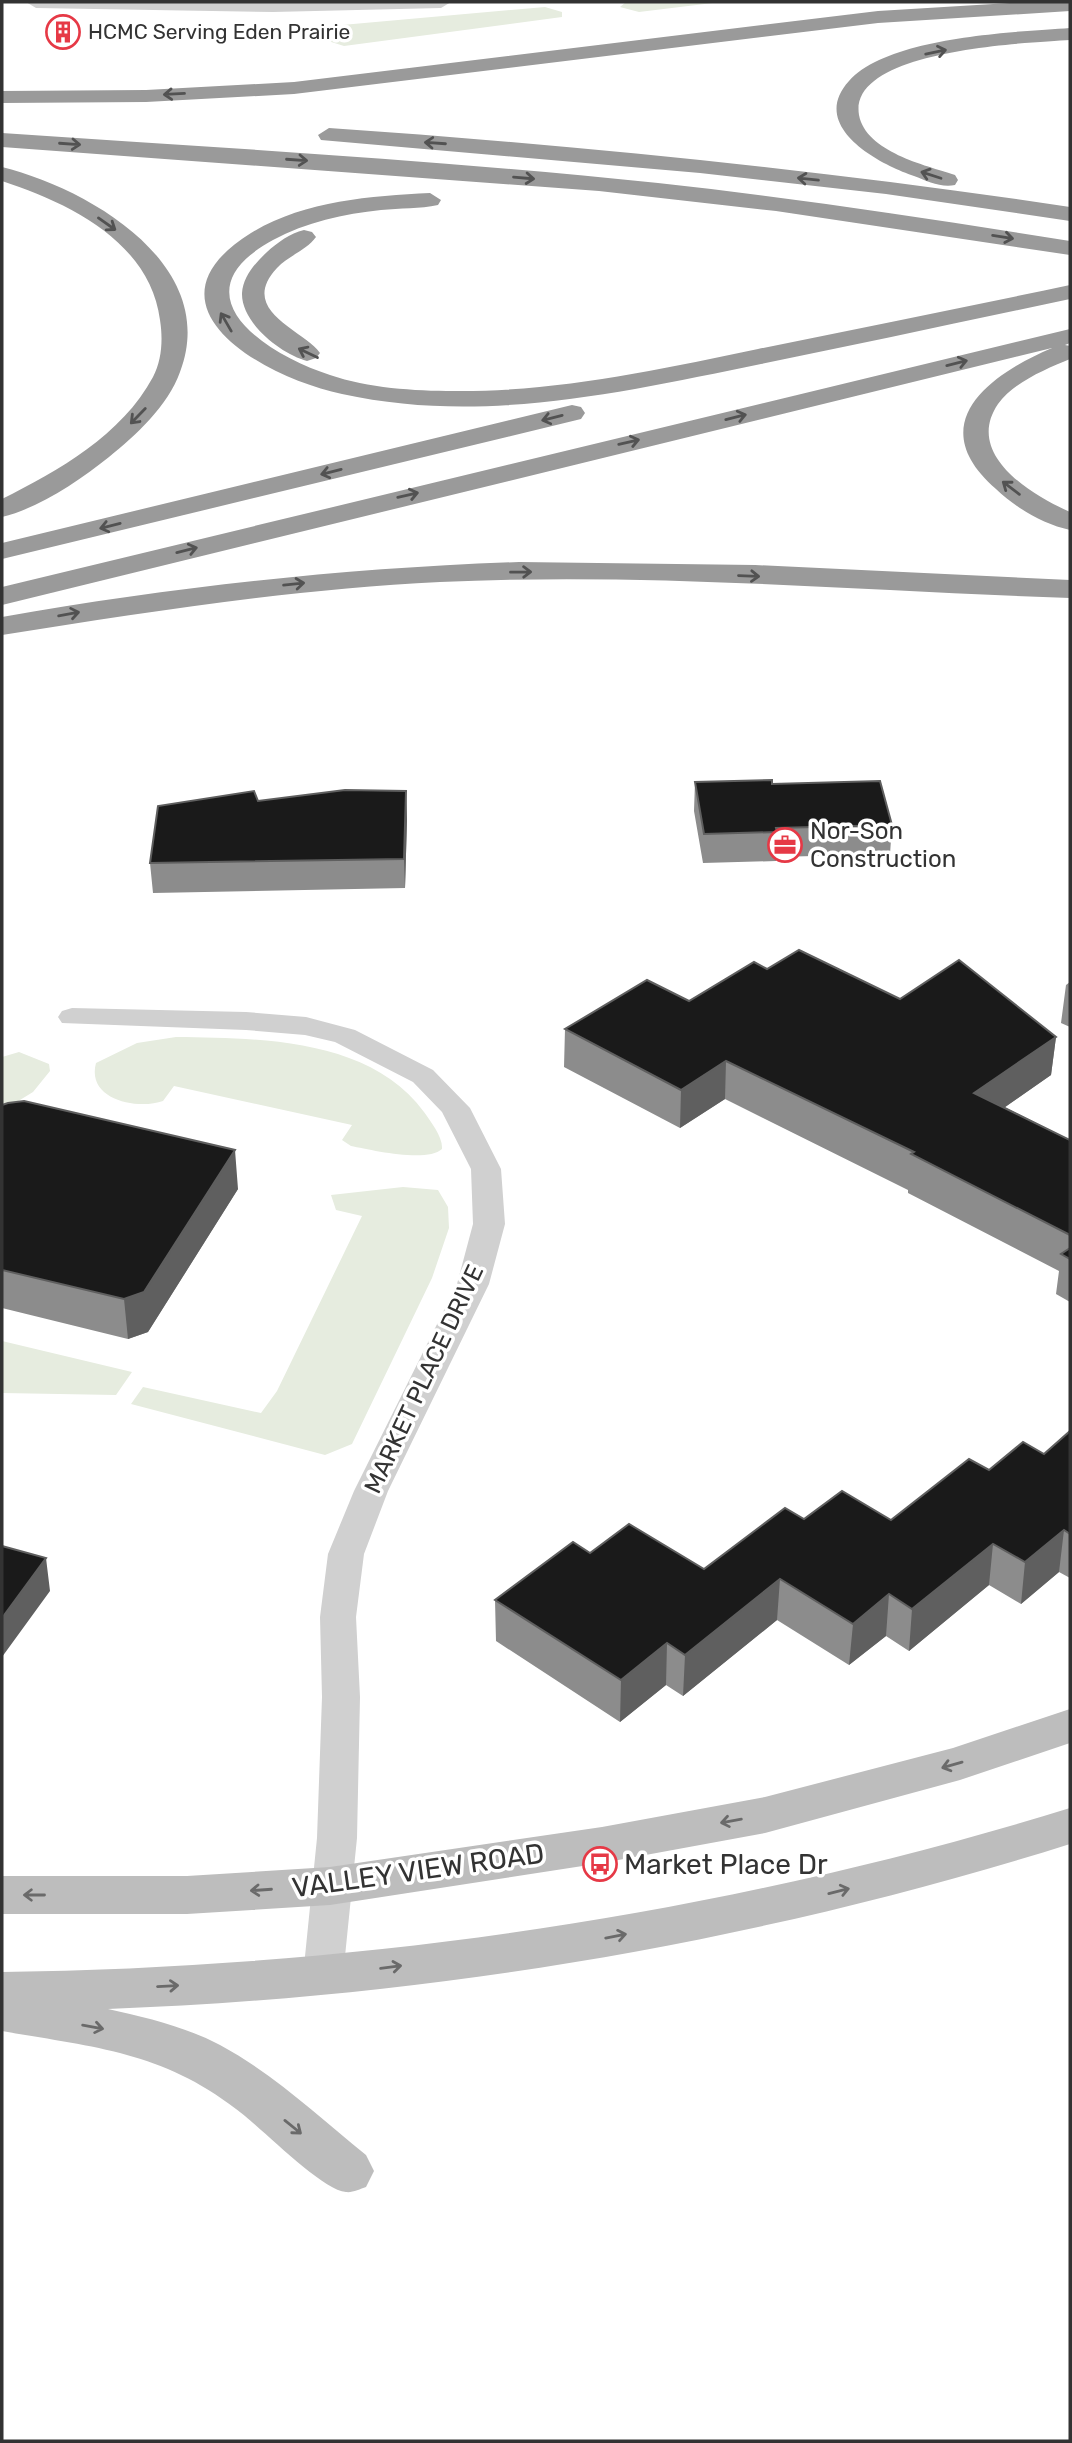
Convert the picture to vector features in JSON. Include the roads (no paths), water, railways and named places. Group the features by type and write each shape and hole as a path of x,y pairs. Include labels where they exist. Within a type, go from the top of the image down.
{"highway":[{"path":"223,91 798,18 973,2"},
{"path":"2,97 146,96 368,81 877,17 1070,5"},
{"path":"1069,213 962,185 881,154 857,135 847,117 847,98 861,80 886,66 921,55 970,45 1070,34"},
{"path":"2,113 84,119"},
{"path":"302,133 625,160 876,186 1069,213"},
{"path":"2,140 369,164 601,184 887,220 1070,248"},
{"path":"2,174 67,200 131,242 168,289 174,317 174,345 166,375 146,407 119,436 78,467 2,509"},
{"path":"483,197 639,201 887,220"},
{"path":"457,198 360,205 304,220 272,233 241,250 225,268 216,283 221,314 233,334 256,351 299,373 341,387 428,399 483,401 536,398 616,386 1070,292"},
{"path":"430,200 359,215 322,228 283,249 264,267 256,282 253,296 266,326 289,343 331,363 411,382 530,391 616,386"},
{"path":"2,551 1070,292"},
{"path":"2,596 1070,336"},
{"path":"1070,350 1017,376 986,401 974,430 980,457 1007,487 1054,516 1070,522"},
{"path":"2,626 176,596 321,581 442,573 566,571 699,574 1070,589"}],"main road":[{"name":"VALLEY VIEW ROAD","path":"2,1895 187,1895 330,1886 602,1845 765,1815 960,1763 1070,1726"},
{"path":"2,1992 174,1986 323,1976 566,1945 789,1903 970,1859 1070,1826"},
{"path":"2,2011 150,2040 200,2059 228,2075 347,2171"}],"street":[{"path":"36,2 273,6 441,2"},
{"name":"MARKET PLACE DRIVE","path":"72,1017 246,1021 306,1026 345,1036 423,1076 455,1108 486,1169 489,1224 473,1284 371,1491 346,1554 338,1617 341,1697 337,1838 330,1886 323,1976"}],"place":[{"name":"HCMC Serving Eden Prairie","path":"63,32"},
{"name":"Nor-Son Construction","path":"785,845"},
{"name":"Market Place Dr","path":"600,1864"}]}
